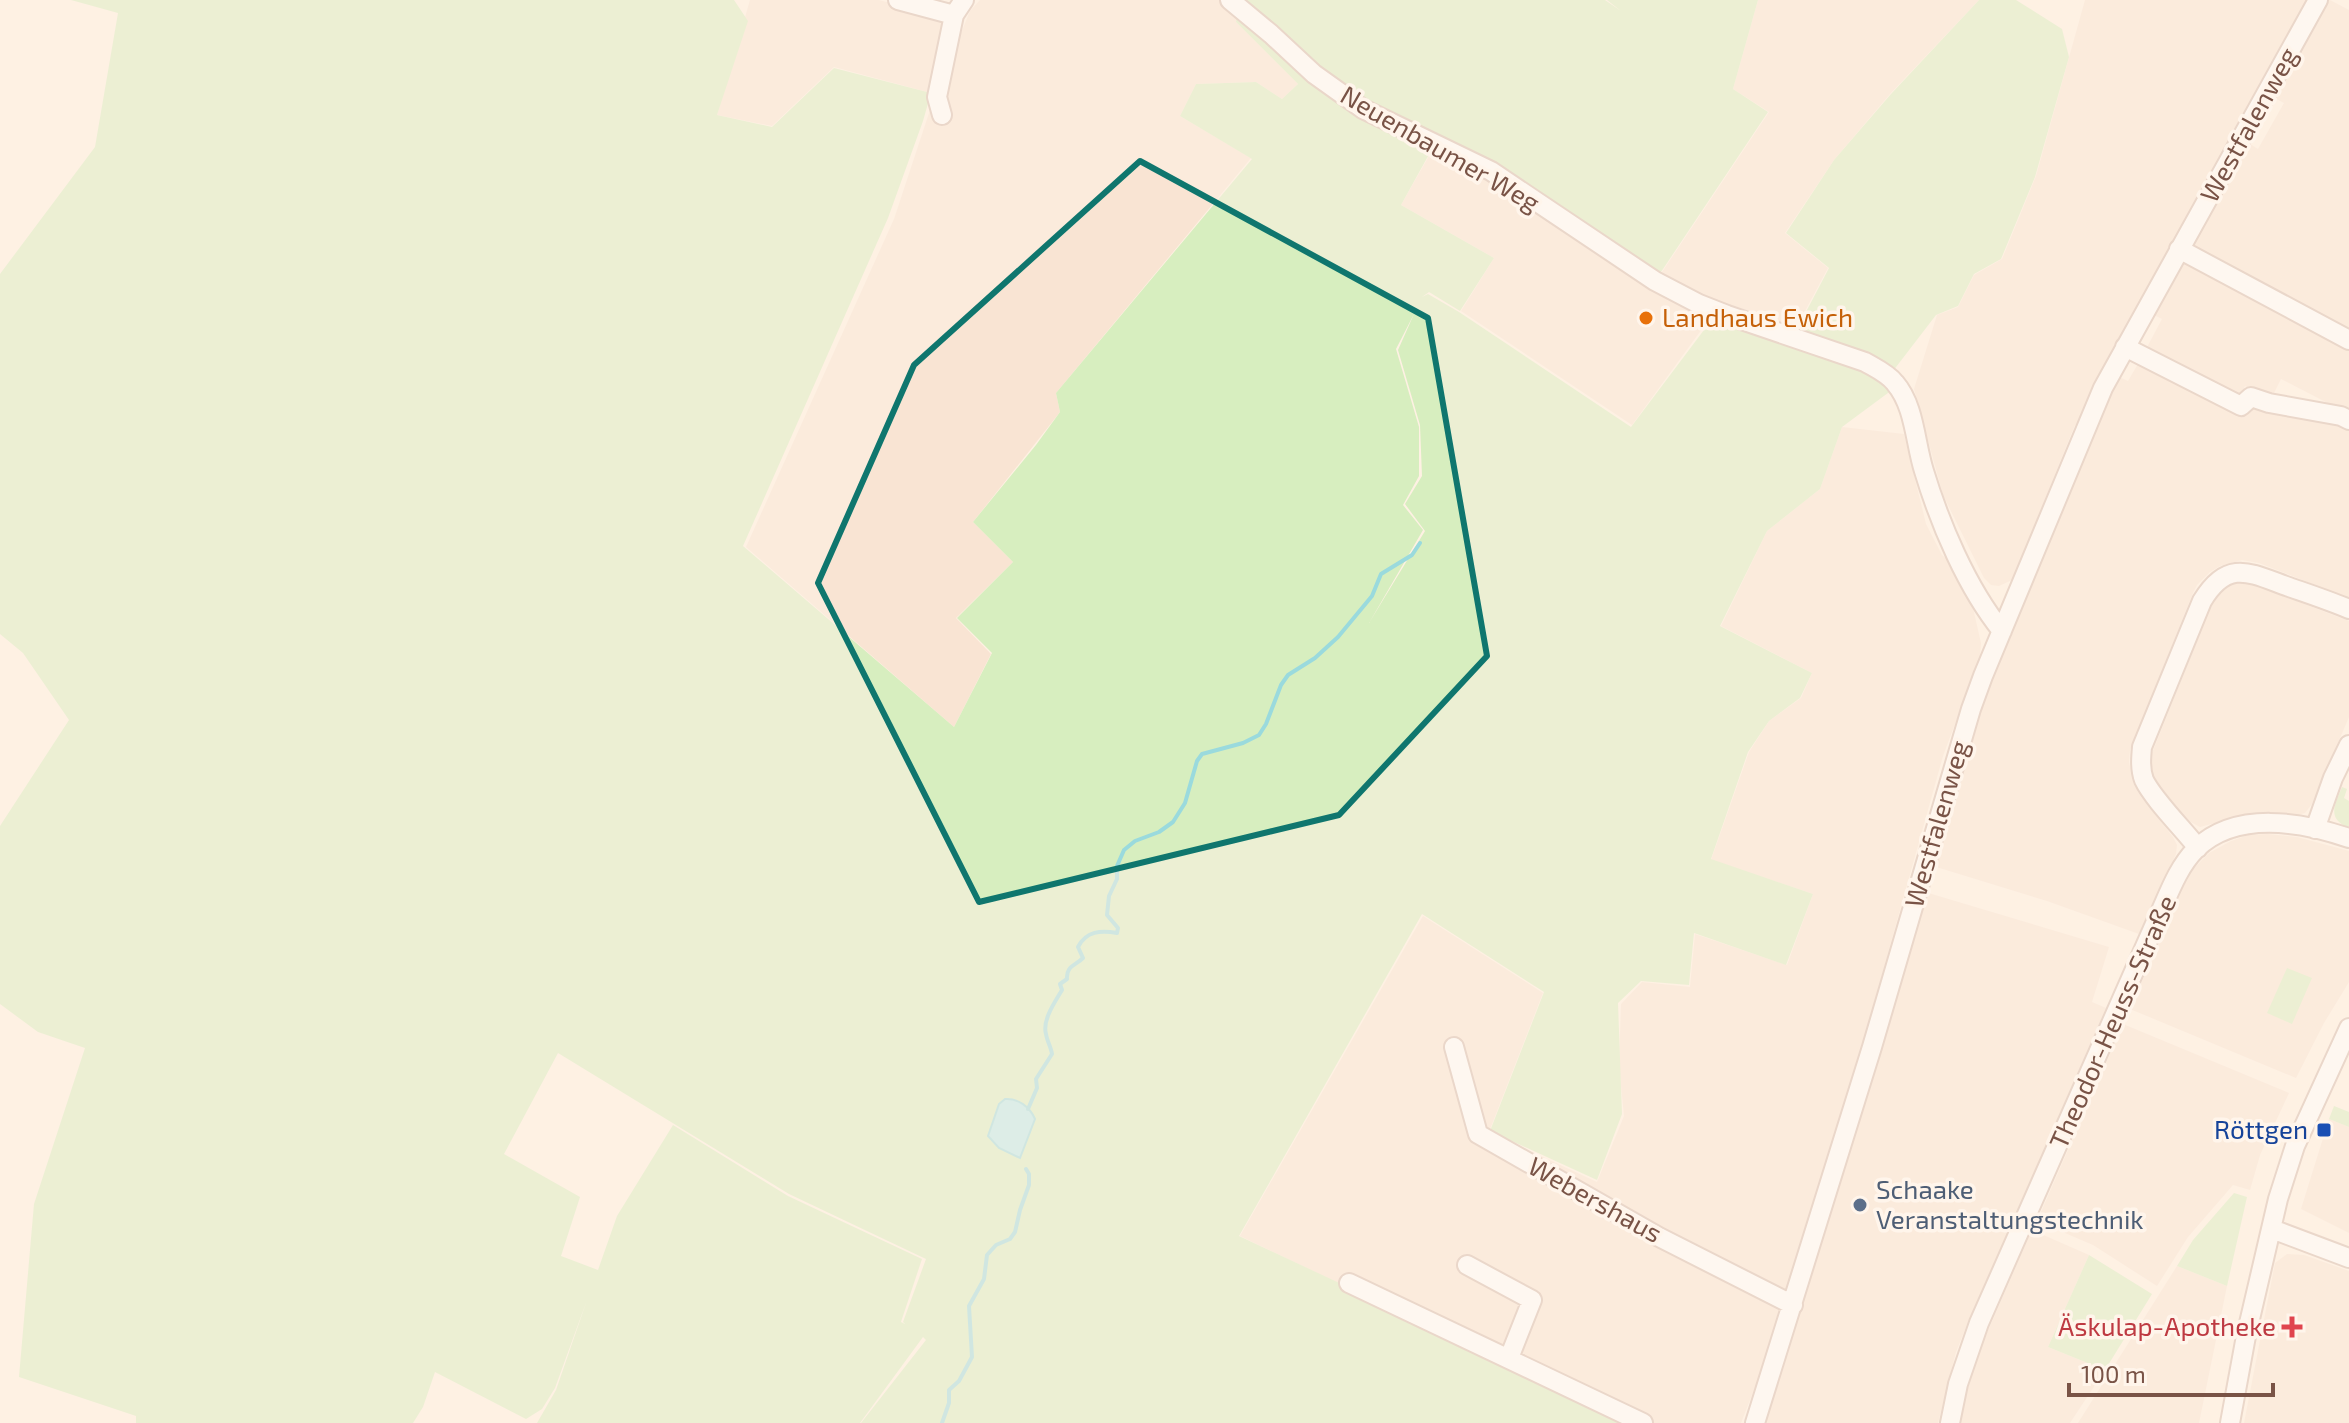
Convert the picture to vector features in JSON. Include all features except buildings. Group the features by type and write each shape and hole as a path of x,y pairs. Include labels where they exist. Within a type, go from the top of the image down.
{"street":[{"path":"898,0 959,8 937,97 942,115"},
{"name":"Neuenbaumer Weg","path":"1230,0 1314,74 1363,109 1491,171 1655,281 1699,304 1865,362 1882,372 1896,384 1908,407 1923,469 1938,511 1981,600 2002,631"},
{"name":"Westfalenweg","path":"1755,1423 1971,709 2103,388 2318,0"},
{"path":"2179,249 2349,340"},
{"path":"2125,347 2241,406 2251,397 2349,420"},
{"path":"2198,848 2152,791 2144,779 2141,765 2142,747 2202,601 2212,584 2224,576 2241,572 2258,574 2349,609"},
{"path":"2315,829 2333,778 2349,745"},
{"name":"Theodor-Heuss-Straße","path":"1950,1423 1958,1384 1979,1323 2178,875 2198,848 2229,830 2261,823 2281,823 2349,838"},
{"path":"2230,1423 2246,1336 2295,1146 2349,1028"},
{"name":"Webershaus","path":"1454,1047 1478,1134 1659,1237 1793,1305"},
{"path":"2272,1229 2349,1258"},
{"path":"1467,1265 1532,1300 1509,1358"},
{"path":"1349,1283 1643,1423"}],"highlighted area":[{"path":"1140,161 1428,318 1487,656 1339,815 979,902 818,583 914,365"}],"shaded area":[{"path":"750,0 879,0 951,19 931,93 834,67 772,126 717,115"},
{"path":"980,0 1220,0 1238,17 1236,22 1298,84 1282,99 1256,82 1196,84 1180,116 1251,158 1056,393 1060,412 973,522 1013,562 956,618 991,654 954,727 746,547 894,219 932,104 970,11"},
{"path":"1758,0 1979,0 1890,94 1834,160 1785,233 1828,268 1796,328 1724,304 1710,318 1632,425 1461,311 1494,258 1401,205 1433,149 1660,275 1769,112 1733,89"},
{"path":"2085,0 2309,0 2101,372 2078,426 2075,425 2012,580 1999,586 1991,585 1984,578 1943,495 1914,389 1937,315 1958,307 1974,275 2002,259 2036,176"},
{"path":"2325,0 2349,10 2349,414 2281,379 2271,399 2245,386 2239,399 2145,351 2162,319 2150,313 2182,255 2187,257 2250,144 2258,149 2284,103 2271,96"},
{"path":"2138,364 2251,403 2349,426 2349,598 2259,563 2242,560 2210,572 2193,593 2130,750 2134,785 2177,845 2176,854 2139,934 2047,901 1933,866 1990,673 2005,646 2115,375 2128,381"},
{"path":"1842,427 1904,434 1926,524 1942,555 1953,564 1971,599 1981,643 1980,657 1943,756 1861,1050 1761,1372 1741,1423 1628,1423 1240,1236 1423,916 1543,993 1489,1132 1597,1182 1624,1116 1619,1065 1621,1004 1642,982 1690,987 1695,934 1787,965 1813,894 1711,860 1749,752 1769,721 1801,698 1812,673 1721,626 1767,531 1820,489"},
{"path":"2236,582 2252,584 2349,621 2349,717 2312,804 2305,813 2252,813 2200,827 2187,820 2157,782 2152,772 2152,753 2213,601 2226,586"},
{"path":"2248,835 2297,837 2349,851 2349,982 2296,1078 2130,1009 2182,888 2194,868 2209,853 2231,841"},
{"path":"1925,892 2109,947 2092,1002 2106,1008 1968,1322 1956,1352 1938,1423 1766,1423"},
{"path":"2123,1024 2289,1093 2260,1155 2250,1190 2233,1185 2188,1237 2157,1286 2093,1245 2037,1221"},
{"path":"2329,1119 2349,1127 2349,1233 2301,1209"},
{"path":"2032,1230 2089,1255 2048,1347 2105,1370 2070,1423 1959,1423 1976,1358"},
{"path":"2287,1254 2304,1255 2349,1271 2349,1423 2244,1423 2275,1263"},
{"path":"2177,1266 2227,1286 2199,1423 2078,1423"}],"green space":[{"path":"71,0 734,0 748,21 717,115 772,127 834,68 931,93 888,218 743,546 954,727 992,653 957,618 1013,562 973,522 1060,412 1056,393 1252,159 1180,116 1196,84 1256,82 1282,99 1298,84 1236,22 1240,0 1605,0 1621,11 1607,0 1758,0 1733,89 1768,112 1659,275 1491,162 1442,136 1401,205 1494,258 1460,311 1429,292 1422,297 1428,294 1459,312 1631,427 1713,318 1861,365 1892,390 1842,427 1820,489 1767,531 1720,626 1812,673 1800,698 1769,721 1748,752 1711,859 1813,894 1786,965 1694,933 1689,985 1641,981 1618,1003 1622,1114 1597,1180 1490,1131 1544,992 1422,914 1239,1236 1638,1423 861,1423 926,1340 923,1337 860,1423 537,1423 556,1390 587,1300 555,1388 542,1409 526,1419 435,1372 423,1407 413,1423 136,1423 136,1416 19,1377 34,1204 85,1048 38,1032 0,1004 0,826 69,720 23,653 0,634 0,274 95,147 118,13","holes":["1414,314 1398,350 1420,425 1422,476 1405,504 1425,531 1369,623 1423,530 1403,505 1419,476 1419,427 1396,349","558,1053 789,1194 926,1259 903,1322 905,1324 901,1322 922,1259 788,1196 673,1125 617,1216 598,1270 561,1256 580,1197 504,1154"]},
{"path":"1979,0 2016,0 2062,29 2069,57 2035,177 2001,259 1974,274 1958,306 1936,315 1893,371 1871,358 1797,329 1829,268 1786,233 1834,160"},
{"path":"2342,787 2347,789 2344,798 2349,801 2349,828 2337,820 2334,810"},
{"path":"2287,968 2312,978 2292,1024 2267,1013"},
{"path":"2334,1106 2349,1112 2349,1127 2329,1119"},
{"path":"2234,1193 2247,1197 2227,1286 2177,1266 2193,1240"},
{"path":"2089,1255 2152,1294 2105,1370 2048,1347"}],"water":[{"path":"1005,1099 1023,1104 1035,1119 1020,1158 999,1148 988,1136 999,1104"}],"waterway":[{"path":"1028,1109 1037,1088 1036,1079 1052,1054 1045,1029 1047,1017 1062,990 1060,984 1067,979 1070,969 1083,958 1078,947 1094,933 1117,933 1118,928 1107,915 1109,896 1124,850 1173,822 1185,803 1197,761 1202,754 1243,743 1259,735 1288,675 1315,658 1338,637 1372,596 1381,574 1412,555 1420,543"},
{"path":"942,1423 949,1403 949,1390 959,1381 972,1357 969,1306 984,1279 987,1255 1015,1232 1029,1185 1026,1169"}],"place":[{"name":"Landhaus Ewich","path":"1646,318"},
{"name":"Röttgen","path":"2324,1130"},
{"name":"Schaake Veranstaltungstechnik","path":"1860,1205"},
{"name":"Äskulap-Apotheke","path":"2292,1327"}]}
